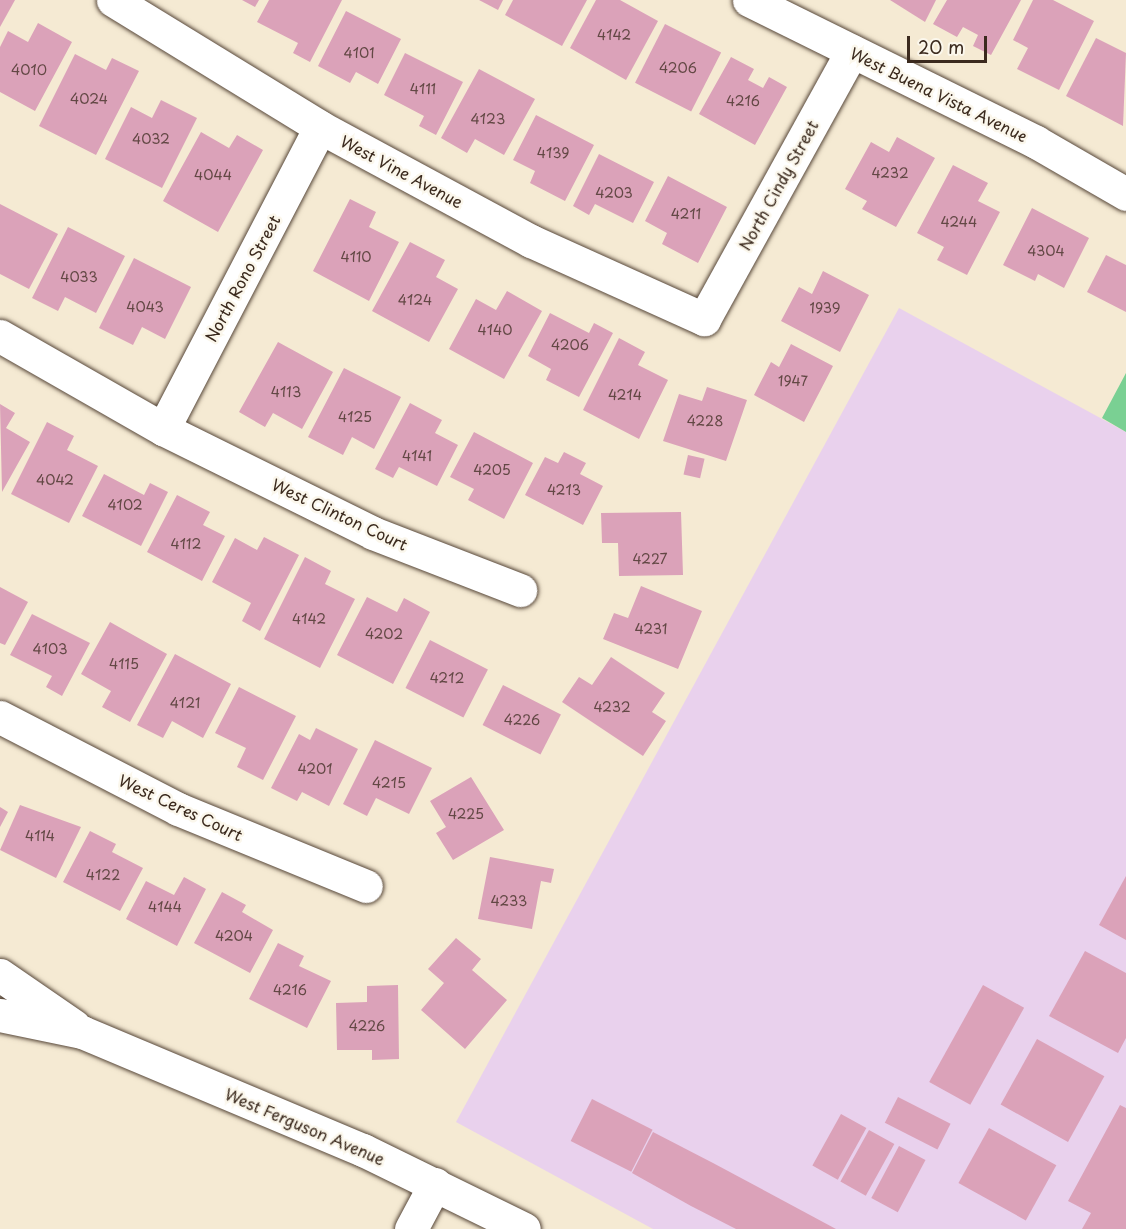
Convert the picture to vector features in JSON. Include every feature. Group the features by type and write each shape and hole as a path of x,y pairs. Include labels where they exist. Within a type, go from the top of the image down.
{"street":[{"name":"West Vine Avenue","path":"113,0 320,128 531,241 704,319"},
{"name":"West Buena Vista Avenue","path":"749,0 1126,194"},
{"name":"North Cindy Street","path":"704,319 852,51"},
{"name":"North Rono Street","path":"163,429 320,128"},
{"name":"West Clinton Court","path":"0,336 163,429 373,533 520,590"},
{"name":"West Ceres Court","path":"0,717 178,809 366,886"},
{"name":"West Ferguson Avenue","path":"0,975 82,1032 435,1184 524,1229"},
{"name":"West Ferguson Avenue","path":"0,1016 82,1032"},
{"path":"411,1229 435,1184"}],"shaded area":[{"path":"899,308 1126,432 1126,1229 653,1229 456,1122"}],"green space":[{"path":"1126,373 1126,432 1102,418"}],"building":[{"path":"0,0 15,0 0,27"},
{"path":"242,0 259,0 255,7"},
{"path":"269,0 342,0 310,62 293,53 298,43 257,22"},
{"path":"479,0 503,0 498,10"},
{"path":"513,0 587,0 562,46 505,15"},
{"path":"596,0 620,0 658,21 626,80 570,48"},
{"path":"890,0 936,0 925,22"},
{"path":"947,0 1021,0 991,55 973,46 978,35 963,27 957,37 933,24"},
{"path":"1033,0 1053,0 1094,21 1059,90 1017,69 1028,48 1013,40"},
{"path":"346,11 401,39 378,84 356,72 350,83 318,66"},
{"path":"38,23 72,42 35,111 0,92 0,47 8,31 28,42"},
{"path":"665,24 721,53 691,111 635,83"},
{"path":"1096,38 1126,53 1123,126 1066,96"},
{"path":"405,53 463,82 436,135 419,126 424,116 384,95"},
{"path":"75,54 106,70 112,58 139,71 96,155 39,126"},
{"path":"731,57 754,69 748,80 763,88 769,77 787,87 755,145 699,114"},
{"path":"479,69 535,99 504,155 475,139 467,153 441,138"},
{"path":"161,100 197,118 162,188 105,159 131,107 152,118"},
{"path":"536,115 594,145 565,201 530,183 535,171 513,160"},
{"path":"201,132 229,148 237,135 263,150 218,232 163,201"},
{"path":"897,137 935,158 896,227 862,209 867,201 845,189 871,142 889,152"},
{"path":"599,154 654,182 633,223 595,204 589,215 573,206"},
{"path":"953,165 988,183 978,201 1000,212 967,275 937,260 944,247 917,233"},
{"path":"668,176 727,207 698,263 662,244 667,233 645,221"},
{"path":"350,199 376,212 369,227 399,242 369,301 313,271"},
{"path":"0,204 58,234 29,289 0,274"},
{"path":"1032,208 1089,238 1064,288 1038,274 1035,281 1003,265"},
{"path":"68,227 125,256 96,313 65,297 58,311 32,298"},
{"path":"410,242 445,260 436,277 458,289 429,342 372,311"},
{"path":"1106,255 1126,265 1126,312 1087,292"},
{"path":"134,258 191,287 165,339 142,327 133,345 99,328"},
{"path":"823,271 869,295 840,352 781,321 799,287 812,294"},
{"path":"507,291 542,311 504,379 449,349 476,299 496,310"},
{"path":"550,313 589,333 594,323 613,333 579,397 546,380 551,369 528,356"},
{"path":"619,338 645,352 638,365 668,380 639,439 583,410"},
{"path":"278,342 333,372 302,429 273,413 265,427 239,412"},
{"path":"791,344 833,366 804,422 754,395 771,362 779,367"},
{"path":"344,368 401,397 374,449 352,437 343,455 308,437"},
{"path":"707,387 747,400 726,461 663,441 679,394 702,401"},
{"path":"410,403 442,420 435,433 458,445 437,486 399,467 393,478 375,469"},
{"path":"0,404 15,413 6,428 30,442 2,492"},
{"path":"47,422 74,436 67,450 98,466 69,523 11,494"},
{"path":"474,432 533,463 504,519 468,500 474,489 450,477"},
{"path":"564,452 586,463 580,474 603,486 583,525 525,495 545,457 558,463"},
{"path":"688,455 705,459 700,478 684,474"},
{"path":"104,474 144,495 150,483 168,492 141,546 82,516"},
{"path":"177,495 210,512 203,525 225,536 202,581 147,552"},
{"path":"681,512 683,575 619,576 618,543 602,543 601,513"},
{"path":"264,537 299,555 260,631 242,621 251,603 212,582 235,538 257,550"},
{"path":"305,557 331,571 325,584 355,599 320,668 264,639"},
{"path":"641,586 702,611 678,669 603,639 614,613 628,618"},
{"path":"0,587 28,602 5,645 0,643"},
{"path":"367,597 397,612 404,598 430,612 393,684 337,655"},
{"path":"32,614 90,643 62,696 46,687 52,676 10,655"},
{"path":"110,622 167,654 130,722 102,707 111,691 81,674"},
{"path":"430,640 488,670 463,718 405,688"},
{"path":"175,654 231,684 203,738 172,721 163,738 137,725"},
{"path":"611,657 665,693 652,712 666,721 643,756 562,702 579,677 592,685"},
{"path":"503,685 561,715 540,755 483,725"},
{"path":"239,687 296,716 263,780 237,767 246,748 215,733"},
{"path":"316,728 358,749 329,806 302,792 297,801 271,788 299,734 310,740"},
{"path":"375,740 432,768 409,814 376,798 367,816 343,804"},
{"path":"471,777 504,830 453,860 436,833 446,827 430,801"},
{"path":"20,805 81,827 56,878 0,850"},
{"path":"0,807 8,812 0,827"},
{"path":"90,831 116,844 112,852 143,868 120,911 63,882"},
{"path":"490,857 554,869 551,883 541,881 532,929 478,919"},
{"path":"1126,876 1126,940 1099,925"},
{"path":"184,877 206,889 177,946 126,919 146,881 174,895"},
{"path":"222,892 246,905 242,912 273,930 250,973 194,943"},
{"path":"456,938 481,959 472,970 507,1000 465,1049 421,1010 444,983 428,969"},
{"path":"278,943 304,956 299,966 331,981 307,1028 249,999"},
{"path":"1085,951 1126,973 1126,1038 1118,1053 1049,1016"},
{"path":"398,985 399,1059 372,1060 372,1050 337,1050 336,1003 367,1002 367,986"},
{"path":"983,985 1024,1008 970,1105 929,1082"},
{"path":"1037,1039 1104,1076 1068,1142 1001,1105"},
{"path":"898,1097 951,1124 937,1150 885,1123"},
{"path":"592,1099 653,1130 631,1172 571,1141"},
{"path":"1120,1105 1126,1108 1126,1229 1082,1229 1091,1213 1068,1201"},
{"path":"841,1114 866,1128 838,1180 812,1166"},
{"path":"989,1128 1056,1165 1026,1220 958,1183"},
{"path":"869,1130 894,1144 866,1196 840,1182"},
{"path":"653,1132 836,1229 736,1229 691,1206 632,1173"},
{"path":"899,1146 925,1160 898,1212 871,1198"}]}
